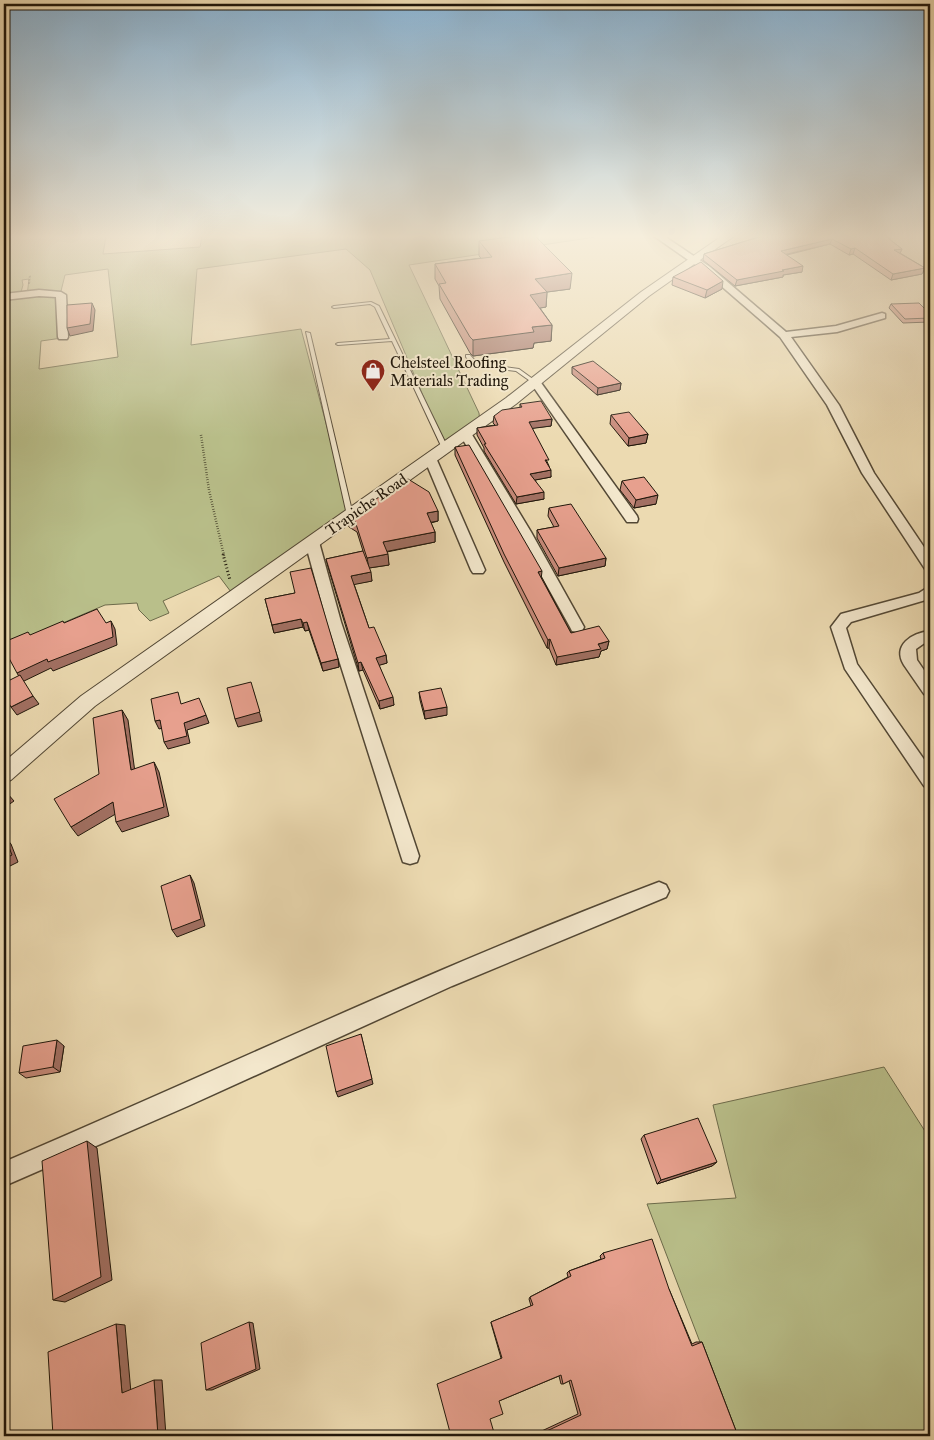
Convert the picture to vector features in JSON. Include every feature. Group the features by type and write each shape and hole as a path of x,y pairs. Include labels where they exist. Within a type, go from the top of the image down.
{"street":[{"path":"61,303 63,337"},
{"name":"Trapiche Road","path":"4,774 88,701 535,382 634,303"},
{"path":"749,303 784,335 833,405 868,473 930,566"},
{"path":"784,335 836,329 882,316"},
{"path":"535,382 632,519"},
{"path":"465,433 524,532 577,627"},
{"path":"430,458 478,570"},
{"path":"312,542 334,622 410,856"},
{"path":"930,592 924,596 846,618 838,628 850,665 930,781"},
{"path":"930,636 922,637 908,647 909,661 930,690"},
{"path":"4,1174 180,1098 445,979 659,891"}],"lane":[{"path":"334,307 375,304 444,448"},
{"path":"308,333 350,515"},
{"path":"338,344 393,340"},
{"path":"468,356 475,364 517,370 535,382"}],"path":[{"path":"201,434 211,510 235,597"}],"green space":[{"path":"4,303 60,303 62,338 41,341 39,369 118,357 112,303 194,303 191,345 301,329 349,510 231,592 219,576 163,601 169,613 150,621 139,610 137,603 105,605 4,648"},
{"path":"384,303 427,303 479,413 480,423 445,448"},
{"path":"884,1067 930,1139 930,1436 736,1436 647,1204 736,1198 713,1105"}],"building":[{"path":"92,303 90,324 67,328 67,305"},
{"path":"450,303 536,303 552,325 532,327 534,332 473,340"},
{"path":"919,303 930,314 930,318 905,319 891,304"},
{"path":"593,361 621,383 598,388 572,367"},
{"path":"541,401 552,419 529,422 549,460 545,460 551,470 530,474 544,492 517,497 484,444 486,444 477,428 498,425 494,416 502,410 522,407 520,404"},
{"path":"629,412 648,434 629,438 611,415"},
{"path":"469,445 542,571 538,572 571,633 599,626 609,641 598,644 601,649 557,657 550,639 548,640 504,554 455,447"},
{"path":"644,477 658,495 636,500 622,481"},
{"path":"408,479 429,492 438,511 427,513 435,532 383,542 388,554 367,558 355,521 347,517"},
{"path":"571,504 606,558 559,568 537,530 559,526 549,508"},
{"path":"363,551 371,572 351,576 369,628 374,627 386,655 376,658 393,697 379,701 361,662 358,663 326,559"},
{"path":"311,568 338,659 321,663 307,622 303,623 301,619 272,625 265,599 295,593 290,572"},
{"path":"97,609 106,623 111,621 113,637 48,662 47,659 17,673 4,649 4,642 28,632 30,635 63,621 64,623"},
{"path":"20,675 33,696 11,707 4,695 4,683"},
{"path":"251,682 260,712 235,719 227,688"},
{"path":"441,688 447,707 424,711 419,692"},
{"path":"178,692 181,704 199,698 206,715 184,723 187,736 164,742 160,720 155,721 151,699"},
{"path":"122,710 131,770 154,762 164,807 116,822 113,802 71,827 54,799 99,774 93,718"},
{"path":"4,837 12,855 4,859"},
{"path":"190,875 201,919 172,930 161,886"},
{"path":"361,1034 372,1079 336,1092 326,1046"},
{"path":"57,1040 53,1067 19,1073 23,1046"},
{"path":"698,1118 717,1162 661,1180 644,1135"},
{"path":"87,1141 101,1277 53,1300 42,1161"},
{"path":"652,1239 669,1289 692,1346 702,1342 738,1436 536,1436 581,1415 571,1380 563,1384 561,1375 499,1401 503,1414 490,1419 495,1436 451,1436 437,1384 502,1358 491,1322 533,1305 530,1297 571,1276 569,1271 605,1258 603,1253"},
{"path":"249,1322 256,1369 206,1390 201,1343"},
{"path":"116,1324 122,1393 154,1380 158,1436 53,1436 48,1352"}],"place":[{"name":"Chelsteel Roofing Materials Trading","path":"373,392"}]}
